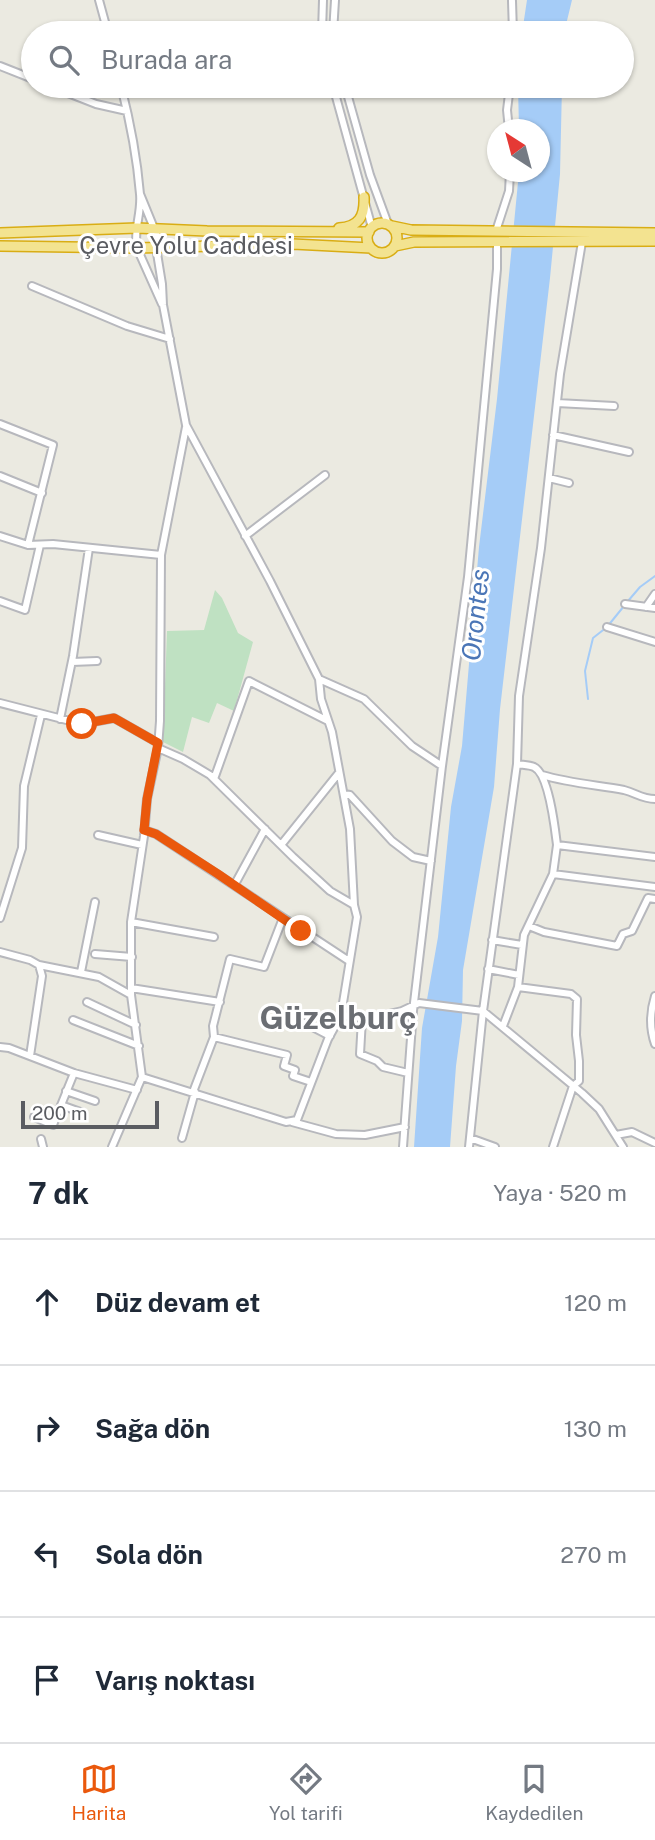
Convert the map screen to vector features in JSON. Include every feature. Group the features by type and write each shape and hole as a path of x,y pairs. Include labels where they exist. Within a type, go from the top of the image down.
{"highway":[{"path":"322,233 356,224 363,215 364,197"},
{"name":"Çevre Yolu Caddesi","path":"0,233 137,228 322,233 370,230 379,224 411,230 500,231 577,239 655,241"},
{"path":"390,225 397,238 395,246"},
{"path":"370,230 368,240 372,248"},
{"name":"Çevre Yolu Caddesi","path":"0,246 137,248 293,244 372,248 383,253 395,246 414,242 500,243 655,233"}],"street":[{"path":"99,0 104,21"},
{"path":"322,21 323,0"},
{"path":"334,21 335,0"},
{"path":"512,1 513,21"},
{"path":"0,66 21,74"},
{"path":"81,98 127,111"},
{"path":"124,98 140,194 141,210 135,239 163,305"},
{"path":"335,98 364,197 370,230"},
{"path":"348,98 370,174 390,225"},
{"path":"508,119 509,98"},
{"path":"500,231 509,182"},
{"path":"140,194 158,238 156,247 163,284 163,305 186,425 319,680 350,829 357,917 341,1016 330,1036 297,1120 292,1122"},
{"path":"469,1147 480,1011 517,764 519,696 541,548 577,239"},
{"path":"403,1147 430,861 468,578 500,243"},
{"path":"32,286 127,326 170,339"},
{"path":"557,403 614,406"},
{"path":"0,424 53,445 28,544"},
{"path":"112,1147 142,1077 131,992 131,922 147,799 158,746 161,555 186,425"},
{"path":"554,435 629,452"},
{"path":"245,536 325,475"},
{"path":"0,476 42,493"},
{"path":"549,478 569,483"},
{"path":"0,536 28,544 161,555"},
{"path":"0,601 25,610 40,545"},
{"path":"60,719 72,662 89,548"},
{"path":"646,607 655,594"},
{"path":"625,604 655,608"},
{"path":"607,626 655,642"},
{"path":"72,662 97,661"},
{"path":"319,680 364,699 412,746 442,766"},
{"path":"214,779 248,681 328,721"},
{"path":"0,703 41,715 90,724 114,718 214,779 330,891 354,905"},
{"path":"0,918 22,848 24,786 41,715"},
{"path":"517,764 534,767 542,775 565,782 626,791 641,799 655,799"},
{"path":"281,845 338,774"},
{"path":"503,1026 518,987 522,945 554,874 557,845 552,808 542,775"},
{"path":"344,794 350,795 392,841 413,857 430,861"},
{"path":"144,830 167,841 235,884 283,919 349,961"},
{"path":"235,884 265,830"},
{"path":"98,835 142,845"},
{"path":"557,845 655,857"},
{"path":"554,874 655,887"},
{"path":"529,926 544,932 617,946 623,933 632,931 648,898 655,899"},
{"path":"80,972 95,902"},
{"path":"182,1138 194,1092 214,1037 214,1026 230,959 264,967 283,919"},
{"path":"131,922 214,937"},
{"path":"492,940 522,945"},
{"path":"0,952 39,965 99,977 131,992 220,1002"},
{"path":"95,954 132,957"},
{"path":"30,1056 42,976 39,965"},
{"path":"488,969 519,975"},
{"path":"518,987 576,996 579,1081 573,1086 554,1147"},
{"path":"655,996 650,1019 655,1044"},
{"path":"87,1002 136,1025"},
{"path":"341,1016 362,1019 388,1015 416,1005 480,1011 503,1026 599,1109 622,1146"},
{"path":"288,1018 330,1036"},
{"path":"362,1019 360,1054 377,1061 383,1067 408,1073"},
{"path":"73,1020 139,1046"},
{"path":"214,1037 287,1055 284,1066 295,1070 293,1076 311,1082"},
{"path":"0,1047 74,1073 137,1090"},
{"path":"34,1117 53,1125 74,1073"},
{"path":"142,1077 286,1122 336,1133 365,1135 405,1127"},
{"path":"66,1091 95,1101"},
{"path":"61,1105 83,1113"},
{"path":"616,1135 632,1132 655,1143"},
{"path":"470,1138 495,1147"}],"green space":[{"path":"215,590 222,598 238,633 253,642 234,711 217,703 209,723 192,717 183,752 163,742 167,631 204,630"}],"water":[{"path":"527,0 572,0 567,21 524,21"},
{"name":"Orontes","path":"518,98 562,98 560,174 550,278 500,709 494,787 463,970 462,1021 450,1147 414,1147 422,1028 438,937 451,807 462,746 479,547 497,399 518,182 550,182 550,119 519,119"}],"waterway":[{"path":"628,601 640,587 655,576"},
{"path":"588,699 585,671 593,638 607,627 624,606"}],"district":[{"name":"Güzelburç","path":"338,1017"}],"route":[{"path":"82,724 114,718 158,743 144,830 167,841 301,931"}]}
